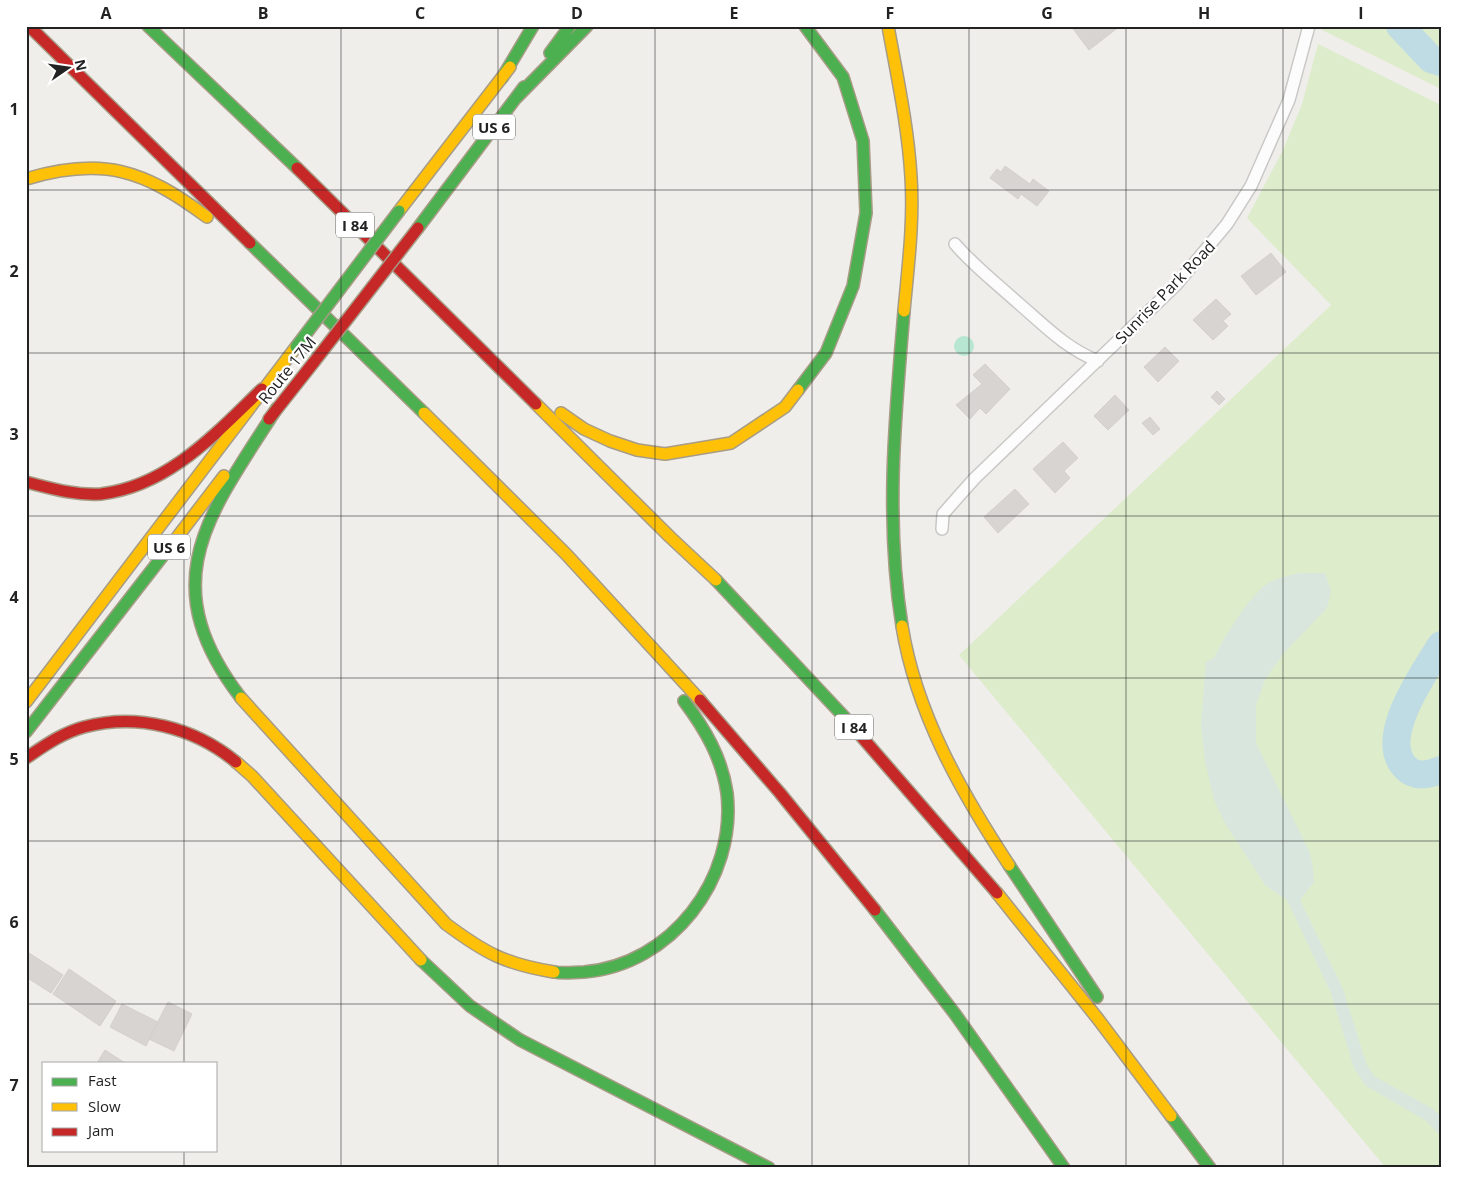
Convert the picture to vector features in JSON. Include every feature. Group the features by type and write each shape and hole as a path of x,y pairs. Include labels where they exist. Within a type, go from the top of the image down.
{"main road":[{"path":"29,26 424,414 607,599 758,766 850,876 950,1006 1064,1168"},
{"name":"I 84","path":"148,26 219,91 728,592 892,769 961,848 1078,991 1210,1168"},
{"path":"502,78 534,26"},
{"name":"Route 17M","path":"26,702 262,388 296,347 542,26"},
{"name":"Route 17M","path":"26,732 418,228 570,26"},
{"path":"516,98 587,26"},
{"path":"492,359 582,428 598,437 624,447 651,453 691,454 734,442 754,432 786,407 822,361 836,334 856,277 862,247 865,214 863,153 851,96 841,73 826,50 805,26"},
{"path":"888,26 908,145 912,200 889,522 894,588 907,654 915,683 938,744 966,797 1181,1128"},
{"path":"26,179 46,172 71,168 102,168 140,176 163,186 184,199 290,282"},
{"path":"26,482 47,489 88,494 120,491 143,484 188,459 262,388"},
{"path":"277,408 213,511 201,544 194,586 196,610 202,635 212,658 225,680 242,700 446,924 463,940 489,956 530,971 556,974 588,973 617,966 654,948 674,934 693,914 708,891 724,849 728,824 728,798 713,744 699,720 607,599"},
{"path":"26,758 58,737 86,728 125,722 147,722 172,727 193,734 213,744 234,758 252,776 429,969 470,1006 520,1040 769,1168"}],"street":[{"name":"Sunrise Park Road","path":"942,529 943,514 974,479 1176,285 1227,224 1251,186 1282,118 1289,100 1309,26"},
{"path":"956,244 970,261 1055,336 1078,354 1098,361"}],"green space":[{"path":"1323,26 1441,26 1441,89 1322,30"},
{"path":"1318,44 1441,105 1441,1168 1386,1168 959,655 1331,305 1247,218 1283,150 1302,104"},
{"path":"960,336 968,336 974,342 974,350 968,356 960,356 954,350 954,342"}],"shaded area":[{"path":"1298,573 1325,573 1331,591 1327,608 1283,654 1265,680 1256,705 1256,743 1309,851 1314,882 1300,900 1343,989 1366,1063 1374,1076 1433,1109 1441,1117 1441,1136 1425,1120 1366,1086 1354,1068 1331,993 1287,900 1265,885 1225,823 1214,800 1205,761 1201,724 1206,662 1214,658 1231,627 1264,586 1278,578"}],"building":[{"path":"1071,26 1120,26 1089,50"},
{"path":"1005,166 1030,184 1033,179 1049,191 1037,206 1021,194 1018,199 990,178 997,169 1001,172"},
{"path":"1271,253 1286,272 1256,295 1241,276"},
{"path":"1216,299 1231,314 1223,321 1228,326 1213,340 1193,320"},
{"path":"1165,347 1179,361 1158,382 1144,367"},
{"path":"985,364 1010,389 986,414 980,408 970,419 956,405 982,384 973,375"},
{"path":"1217,391 1225,399 1219,405 1211,397"},
{"path":"1115,395 1129,410 1108,430 1094,416"},
{"path":"1150,417 1160,429 1153,435 1142,423"},
{"path":"1063,442 1078,458 1064,471 1070,478 1055,493 1033,469"},
{"path":"1015,489 1029,504 998,533 984,517"},
{"path":"26,951 63,975 51,993 26,977"},
{"path":"69,969 116,1001 100,1026 53,994"},
{"path":"168,1002 192,1014 174,1051 149,1039"},
{"path":"122,1004 158,1022 146,1046 110,1027"},
{"path":"105,1050 123,1062 98,1062"}],"waterway":[{"path":"1400,26 1431,59 1441,62"},
{"path":"1441,645 1406,705 1397,739 1398,754 1405,767 1413,773 1422,774 1441,770"}],"traffic: fast":[{"path":"148,26 297,168"},
{"path":"502,78 533,26"},
{"path":"550,53 570,26"},
{"path":"516,98 587,26"},
{"path":"798,390 826,353 853,286 866,213 863,141 843,77 805,26"},
{"path":"418,228 524,87"},
{"path":"296,347 399,211"},
{"path":"250,243 424,413"},
{"path":"902,626 894,547 893,468 904,311"},
{"path":"241,698 214,656 199,618 195,583 200,548 212,515 230,481 277,408"},
{"path":"26,732 172,544"},
{"path":"716,580 848,721"},
{"path":"554,972 584,972 616,966 644,953 670,935 692,912 709,886 721,856 727,825 727,793 725,780 712,744 684,701"},
{"path":"1009,865 1097,997"},
{"path":"875,910 955,1014 1064,1168"},
{"path":"421,960 470,1006 520,1040 769,1168"},
{"path":"1171,1116 1210,1168"}],"traffic: slow":[{"path":"888,26 910,158 911,228 904,311"},
{"path":"399,211 510,67"},
{"path":"26,179 53,172 78,169 122,172 142,178 163,188 207,217"},
{"path":"26,702 296,347"},
{"path":"561,413 584,429 610,441 637,450 665,454 731,443 785,407 798,390"},
{"path":"536,404 716,580"},
{"path":"424,413 566,554 700,700"},
{"path":"172,544 224,476"},
{"path":"902,626 918,690 929,721 974,809 1009,865"},
{"path":"241,698 446,924 472,943 496,956 522,965 554,972"},
{"path":"236,762 252,776 421,960"},
{"path":"997,893 1098,1019 1171,1116"}],"traffic: jam":[{"path":"29,26 250,243"},
{"path":"297,168 536,404"},
{"path":"314,362 418,228"},
{"path":"269,419 314,362"},
{"path":"26,482 82,494 101,494 126,489 170,469 190,455 262,389"},
{"path":"700,700 780,793 875,910"},
{"path":"848,721 997,893"},
{"path":"26,758 54,740 84,727 124,722 164,726 183,732 220,750 236,762"}]}
